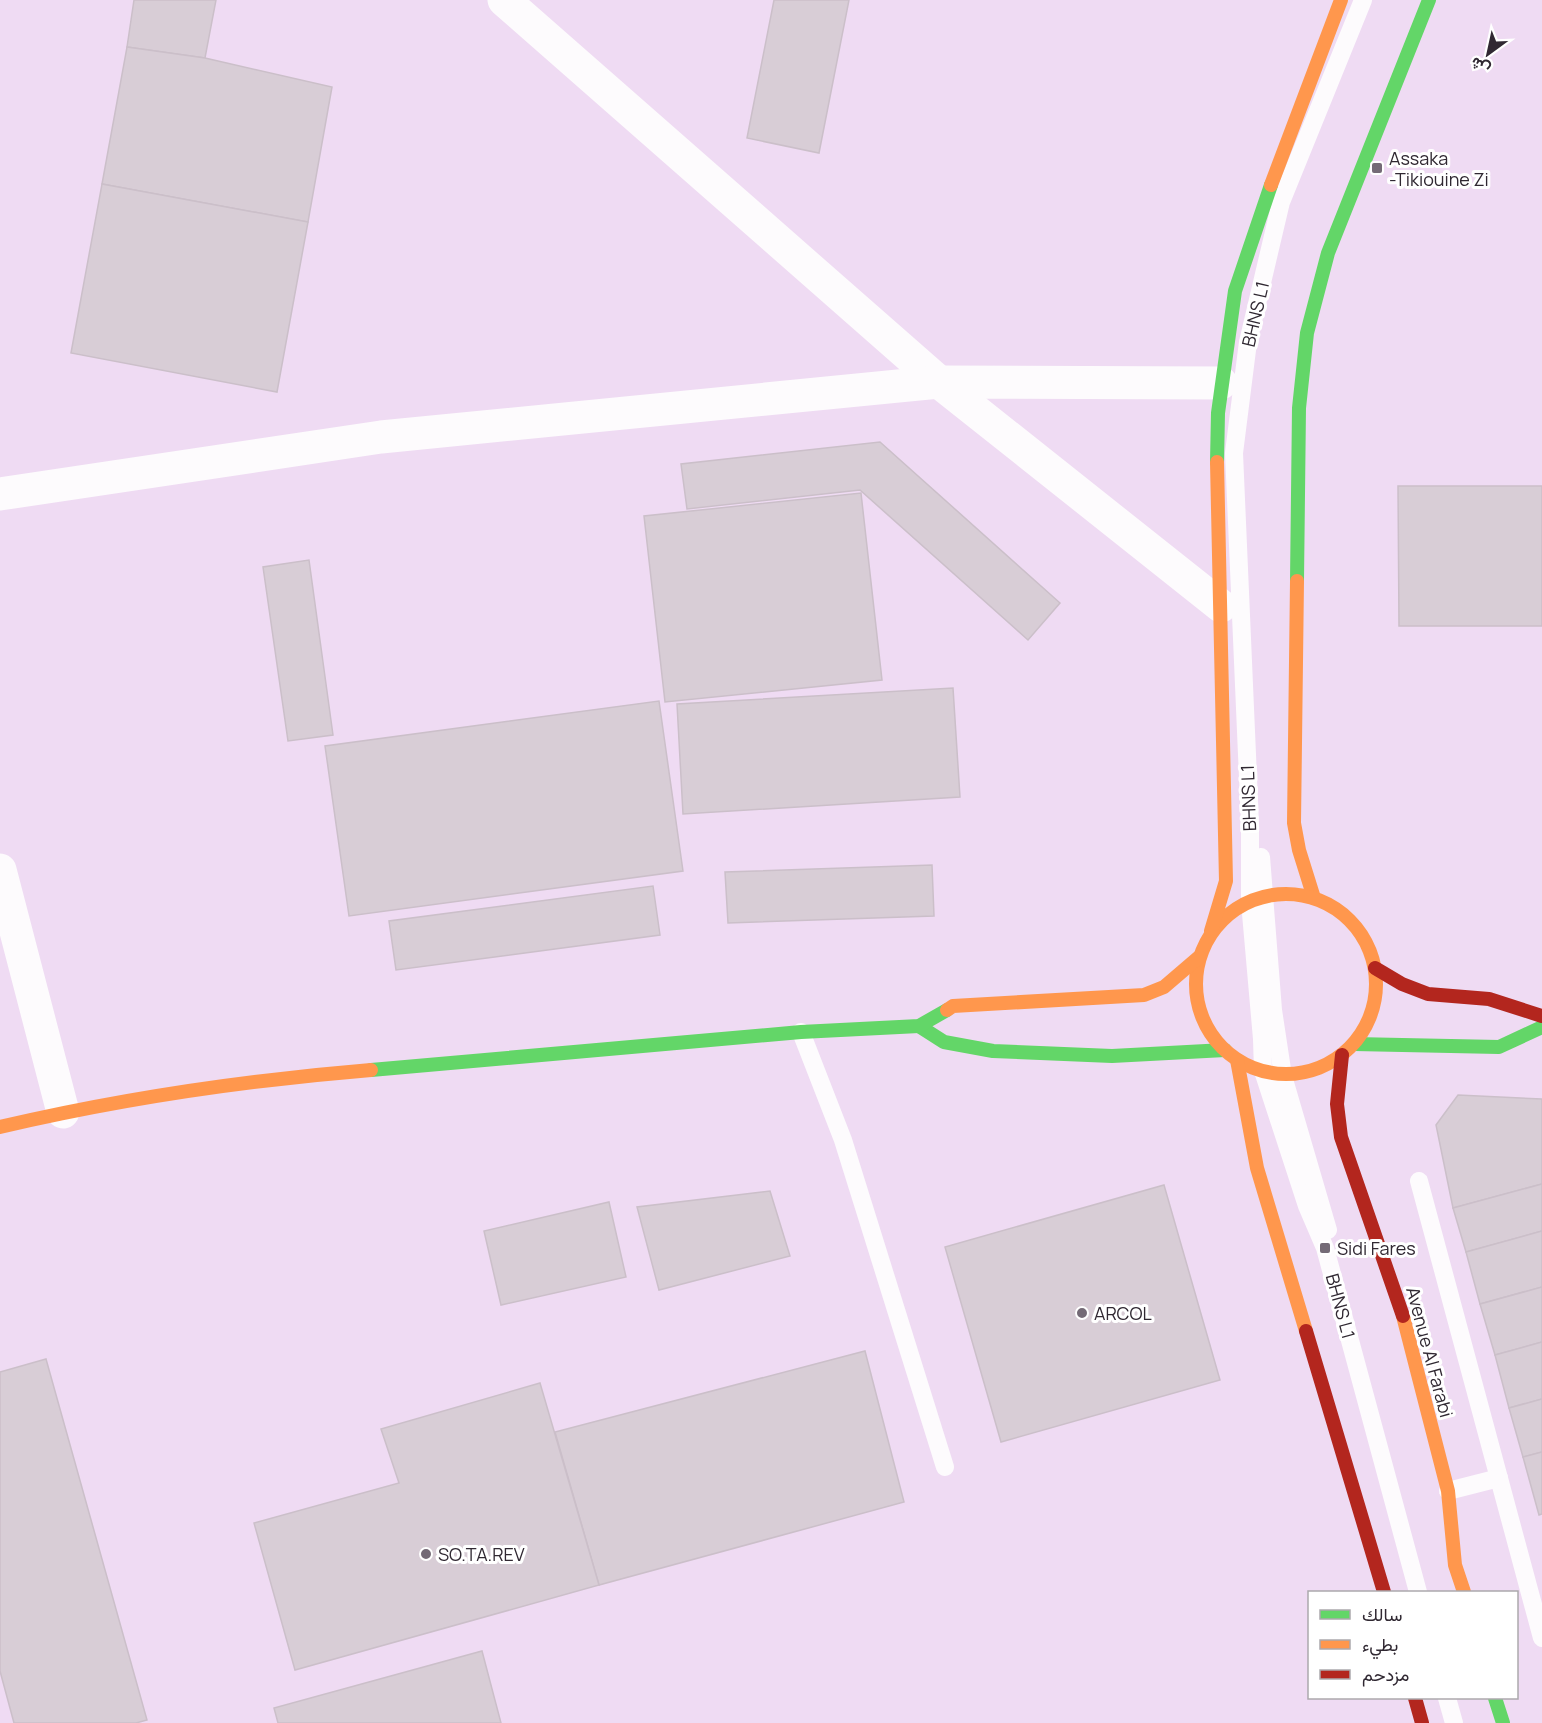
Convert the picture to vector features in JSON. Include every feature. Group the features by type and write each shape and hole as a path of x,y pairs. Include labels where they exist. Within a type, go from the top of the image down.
{"street":[{"path":"504,0 939,382 1221,606"},
{"path":"1211,931 1257,899 1282,892 1314,898 1351,921 1365,940 1375,968 1376,997 1366,1025 1354,1044 1342,1055 1316,1069 1283,1076 1263,1071 1237,1060 1214,1039 1200,1013 1195,985 1199,957 1211,931 1226,881 1227,803 1216,484 1221,383 1235,291 1248,244 1341,0"},
{"path":"1314,898 1299,850 1294,823 1299,408 1302,370 1310,323 1328,253 1429,0"},
{"path":"0,494 381,437 939,382 1221,383"},
{"path":"0,870 63,1112"},
{"path":"0,1127 63,1112 310,1075 801,1032 919,1026 953,1006 1144,995 1164,987 1199,957"},
{"path":"1375,968 1402,984 1428,994 1489,999 1542,1016"},
{"path":"919,1026 944,1042 993,1051 1112,1056 1225,1050"},
{"path":"1354,1044 1403,1042 1459,1047 1499,1047 1542,1027"},
{"name":"Avenue Al Farabi","path":"1342,1055 1337,1104 1341,1137 1411,1338 1448,1491 1455,1565 1463,1591"},
{"path":"1237,1060 1257,1168 1383,1591"},
{"path":"1415,1699 1422,1723"},
{"path":"1495,1699 1503,1723"}],"lane":[{"name":"BHNS L1","path":"1363,0 1281,202 1248,342 1234,453 1235,511 1250,824 1257,899 1283,1076 1332,1245 1345,1280 1427,1591"},
{"name":"BHNS L1","path":"1370,0 1297,180 1266,290 1251,382 1243,506 1263,1071 1306,1206 1325,1248 1417,1591"},
{"path":"801,1032 843,1140 945,1467"},
{"path":"1419,1181 1542,1638"},
{"path":"1448,1491 1499,1478"},
{"path":"1447,1699 1454,1723"},
{"path":"1456,1699 1463,1723"}],"shaded area":[{"path":"0,0 1542,0 1542,1723 0,1723"}],"building":[{"path":"134,0 216,0 205,58 127,47"},
{"path":"774,0 849,0 819,153 747,138"},
{"path":"127,47 205,58 332,87 308,222 102,184"},
{"path":"102,184 308,222 277,392 71,353"},
{"path":"880,442 1060,603 1028,640 860,490 687,509 681,464"},
{"path":"1398,486 1542,486 1542,626 1399,626"},
{"path":"861,493 882,680 665,702 644,516"},
{"path":"309,560 333,735 288,741 263,567"},
{"path":"953,688 960,797 683,814 677,704"},
{"path":"659,701 683,871 349,916 325,746"},
{"path":"932,865 934,916 728,923 725,872"},
{"path":"653,886 660,935 396,970 389,921"},
{"path":"1458,1095 1542,1099 1542,1184 1453,1208 1436,1125"},
{"path":"1542,1184 1542,1231 1466,1252 1453,1208"},
{"name":"ARCOL","path":"1164,1185 1220,1380 1001,1442 945,1247"},
{"path":"770,1191 790,1256 659,1290 637,1207"},
{"path":"609,1202 626,1277 501,1305 484,1231"},
{"path":"1542,1231 1542,1287 1480,1304 1466,1252"},
{"path":"1542,1287 1542,1342 1495,1355 1480,1304"},
{"path":"1542,1342 1542,1399 1509,1408 1495,1355"},
{"path":"865,1351 904,1502 599,1585 555,1432"},
{"path":"46,1359 147,1720 136,1723 14,1723 0,1671 0,1372"},
{"name":"SO.TA.REV","path":"540,1383 599,1585 295,1670 254,1523 399,1483 381,1429"},
{"path":"1542,1399 1542,1452 1523,1457 1509,1408"},
{"path":"1542,1452 1542,1514 1539,1515 1523,1457"},
{"path":"482,1651 501,1723 278,1723 274,1708"}],"traffic: fast":[{"path":"1297,581 1299,408 1307,333 1328,253 1429,0"},
{"path":"1217,462 1218,413 1235,291 1271,185"},
{"path":"371,1070 801,1032 919,1026 947,1010"},
{"path":"919,1026 944,1042 993,1051 1112,1056 1225,1050"},
{"path":"1354,1044 1499,1047 1542,1027"},
{"path":"1495,1699 1503,1723"}],"traffic: slow":[{"path":"1271,185 1341,0"},
{"path":"1211,931 1226,881 1217,462"},
{"path":"1297,581 1294,823 1299,850 1314,898"},
{"path":"1286,894 1320,901 1336,909 1350,920 1361,934 1369,950 1376,984 1369,1018 1361,1034 1350,1048 1336,1059 1320,1067 1286,1074 1252,1067 1236,1059 1222,1048 1211,1034 1203,1018 1196,984 1203,950 1211,934 1222,920 1236,909 1252,901 1286,894"},
{"path":"947,1010 953,1006 1144,995 1164,987 1199,957"},
{"path":"1237,1060 1257,1168 1306,1331"},
{"path":"0,1127 184,1092 278,1079 371,1070"},
{"path":"1403,1316 1448,1491 1455,1565 1464,1591"}],"traffic: jam":[{"path":"1375,968 1402,984 1428,994 1489,999 1542,1016"},
{"path":"1342,1055 1337,1104 1341,1137 1403,1316"},
{"path":"1306,1331 1384,1591"},
{"path":"1415,1699 1422,1723"}],"place":[{"name":"Assaka -Tikiouine Zi","path":"1377,168"},
{"name":"Sidi Fares","path":"1325,1248"},
{"name":"ARCOL","path":"1082,1313"},
{"name":"SO.TA.REV","path":"426,1554"}]}
